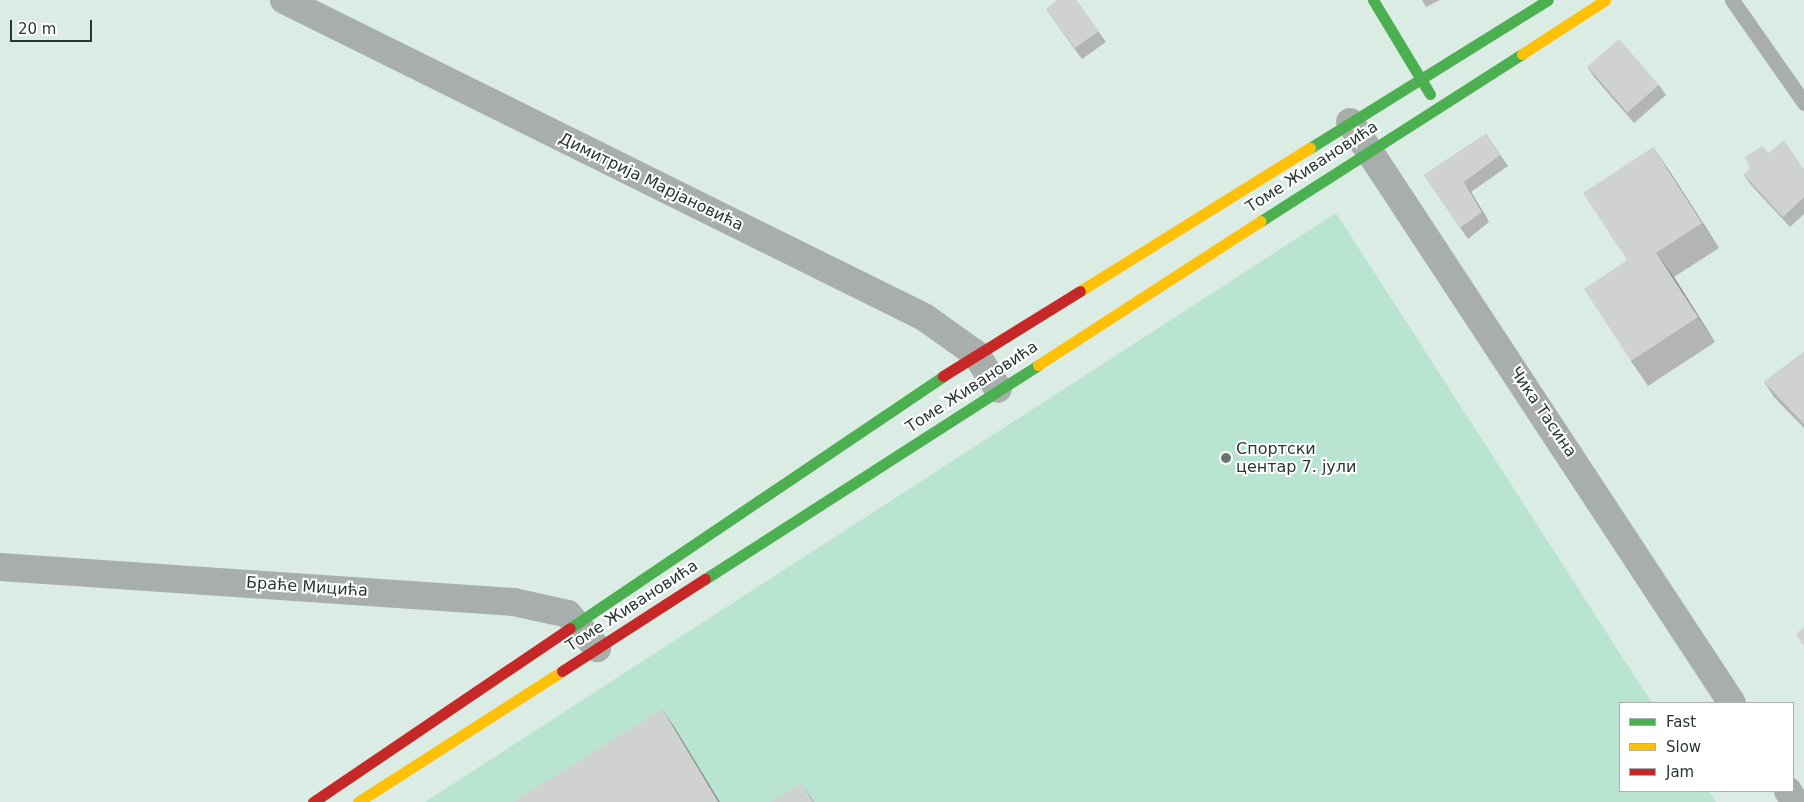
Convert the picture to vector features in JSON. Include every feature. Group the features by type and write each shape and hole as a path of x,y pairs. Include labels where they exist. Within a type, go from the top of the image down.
{"main road":[{"path":"1373,0 1437,106"},
{"name":"Томе Живановића","path":"313,802 576,620 976,354 1548,0"},
{"name":"Томе Живановића","path":"358,802 1437,106 1605,0"}],"street":[{"name":"Димитрија Марјановића","path":"284,0 924,317 976,354 998,389"},
{"name":"Чика Тасина","path":"1350,122 1731,702"},
{"name":"Браће Мицића","path":"0,567 514,602 556,610 576,620 597,648"}],"lane":[{"path":"1732,0 1804,104"}],"green space":[{"name":"Спортски центар 7. јули","path":"1336,213 1651,702 1619,702 1619,792 1710,792 1716,802 425,802"}],"building":[{"path":"1057,0 1076,0 1099,31 1075,48 1046,9"},
{"path":"1619,39 1659,85 1627,113 1587,67"},
{"path":"1486,134 1500,155 1464,182 1482,212 1460,228 1424,175"},
{"path":"1784,140 1804,170 1804,197 1783,217 1744,175 1750,168 1745,157 1762,146 1769,153"},
{"path":"1653,147 1702,223 1656,253 1698,317 1631,361 1584,289 1627,260 1583,193"},
{"path":"1804,352 1804,424 1764,382"},
{"path":"1804,627 1804,646 1796,634"},
{"path":"662,709 718,802 513,802"},
{"path":"801,783 813,802 771,802"}],"traffic: fast":[{"path":"1373,0 1430,94"},
{"path":"1310,148 1548,0"},
{"path":"1261,221 1522,54"},
{"path":"705,579 1038,365"},
{"path":"570,628 943,376"}],"traffic: slow":[{"path":"1522,54 1605,0"},
{"path":"1080,291 1310,148"},
{"path":"1038,365 1261,221"},
{"path":"358,802 562,671"}],"traffic: jam":[{"path":"943,376 1080,291"},
{"path":"562,671 705,579"},
{"path":"313,802 570,628"}],"place":[{"name":"Спортски центар 7. јули","path":"1226,458"}]}
